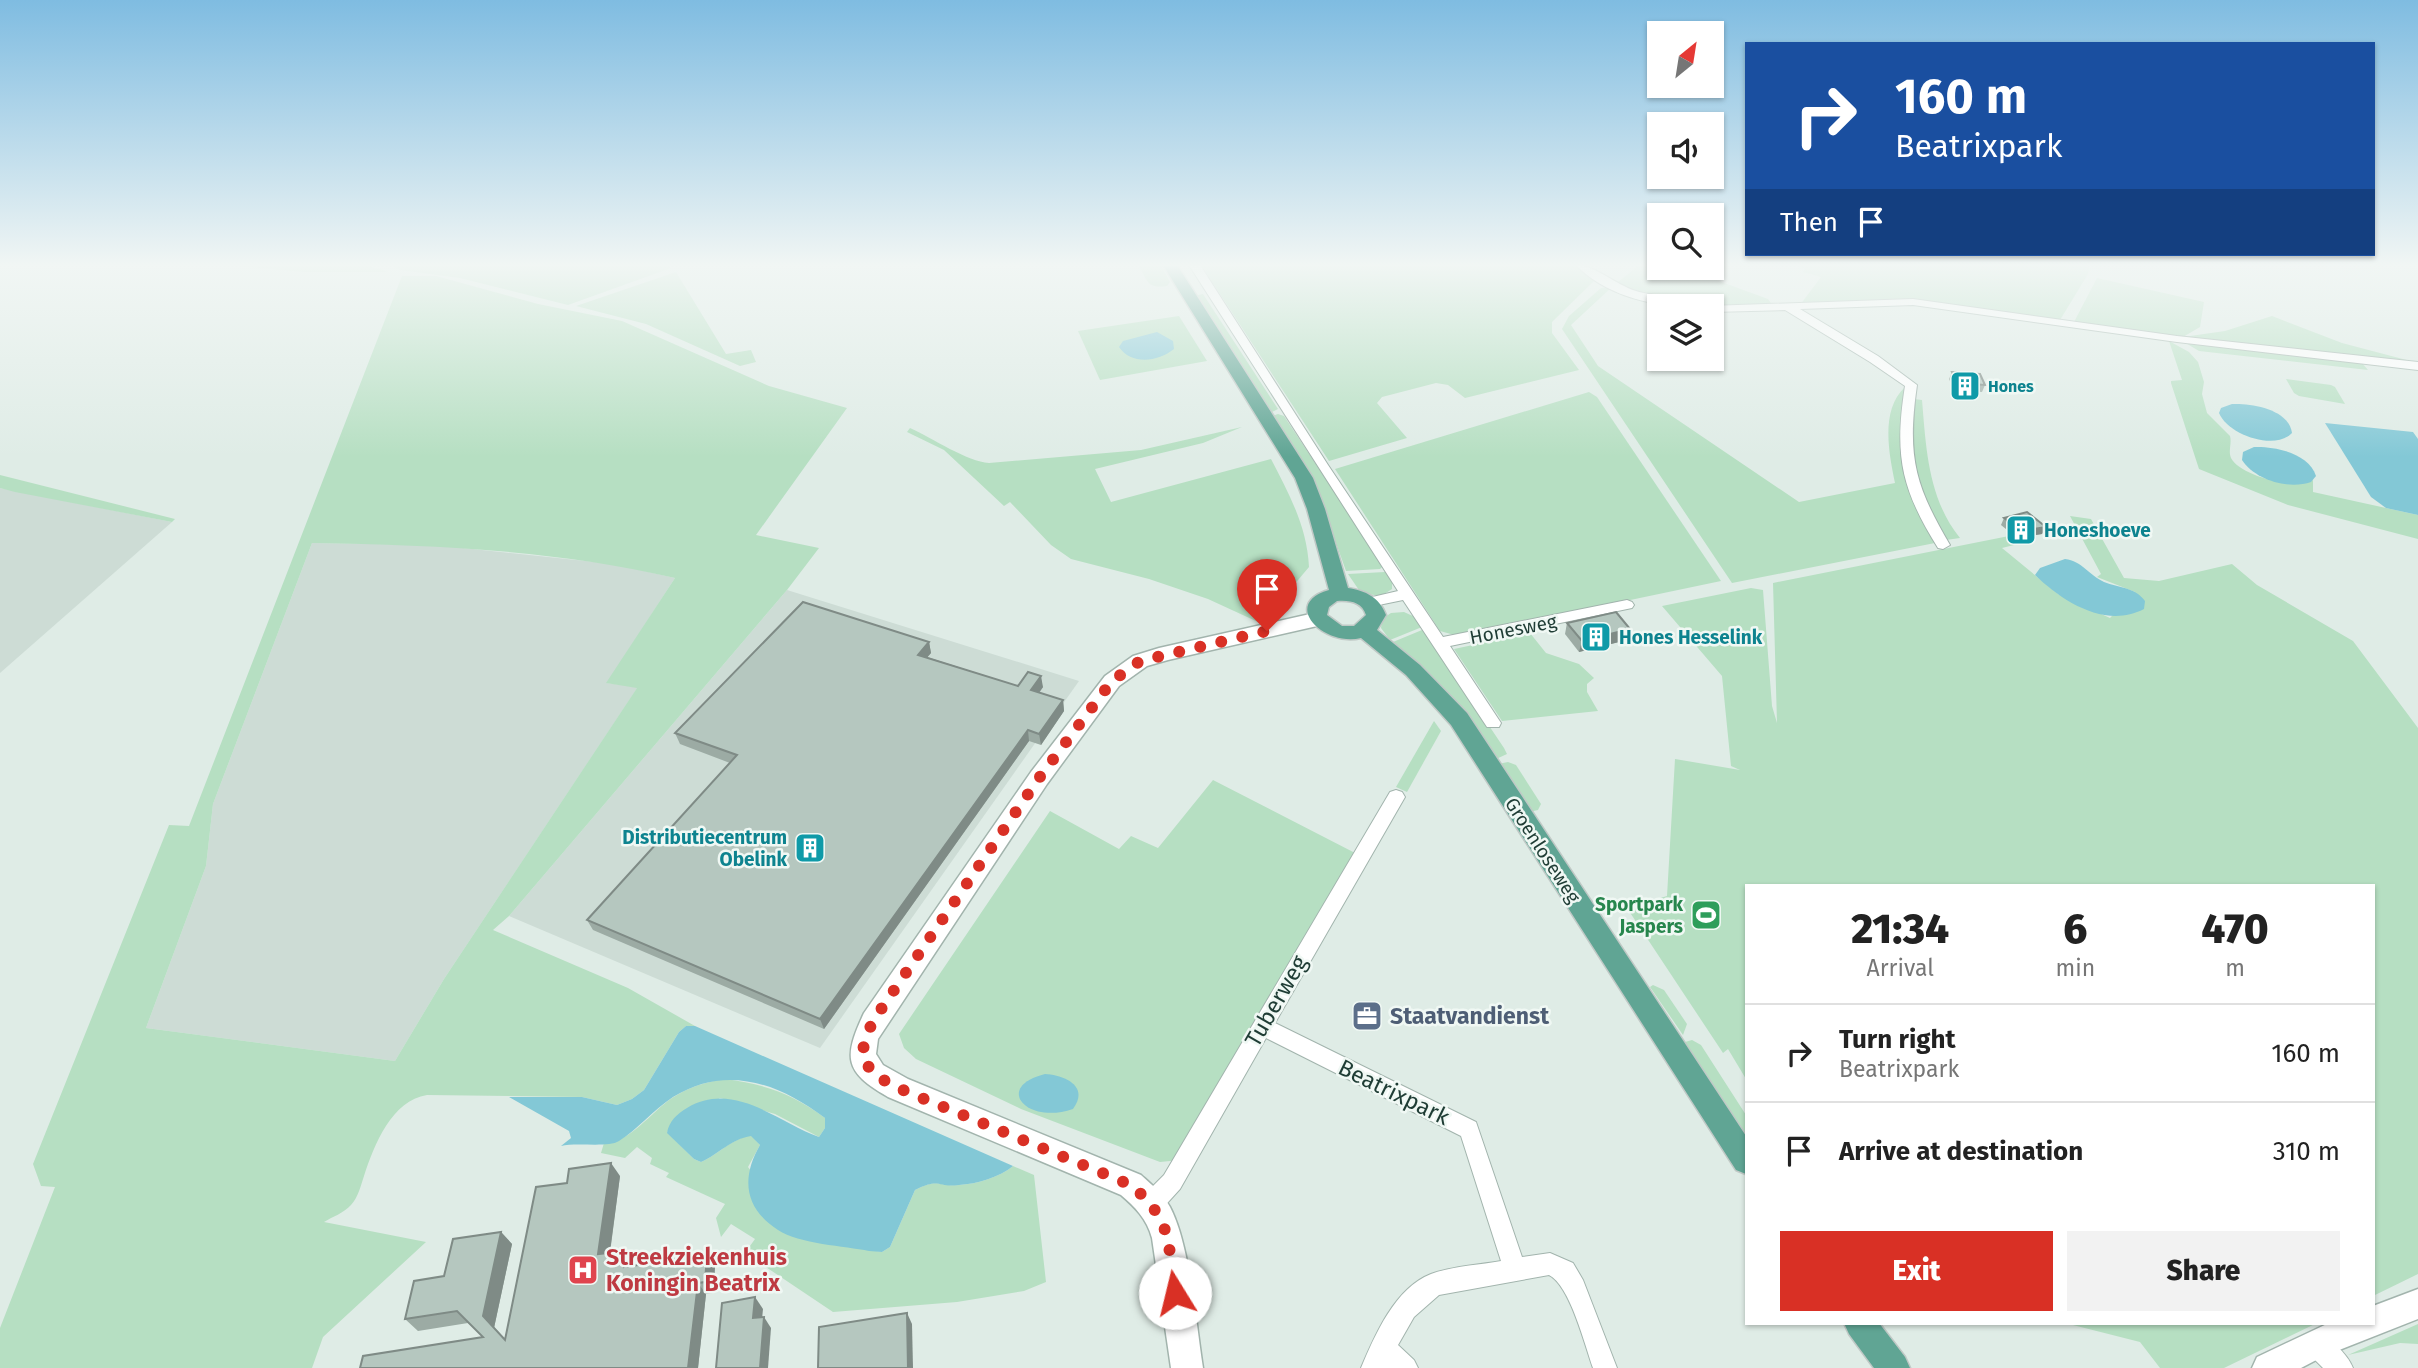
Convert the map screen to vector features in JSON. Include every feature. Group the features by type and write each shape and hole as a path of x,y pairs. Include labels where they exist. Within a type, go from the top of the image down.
{"main road":[{"path":"1210,329 1304,478 1316,509 1340,594"},
{"path":"1356,595 1370,614 1350,633 1335,631 1319,619 1318,605 1327,597 1356,595"},
{"name":"Groenloseweg","path":"1370,614 1413,670 1459,719 1745,1159"},
{"path":"1862,1325 1894,1368"}],"street":[{"path":"1235,329 1321,465 1493,723"},
{"path":"1824,329 1911,385 1907,412 1908,461 1912,485 1943,545"},
{"path":"2100,329 2418,366"},
{"path":"1370,614 1410,598"},
{"name":"Honesweg","path":"1439,643 1627,606"},
{"path":"1187,1368 1164,1223 1152,1203 1131,1185 898,1088 873,1074 862,1056 865,1039 873,1021 1031,790 1112,681 1140,661 1166,653 1319,619"},
{"name":"Tuberweg","path":"1152,1203 1172,1182 1396,797"},
{"name":"Beatrixpark","path":"1261,1026 1469,1129 1515,1270"},
{"path":"1406,1368 1379,1358 1410,1301 1421,1291 1435,1284 1550,1264 1565,1272 1575,1288 1605,1368"},
{"path":"2375,1320 2418,1304"},
{"path":"2268,1368 2315,1344 2363,1325"},
{"path":"2315,1344 2341,1368"}],"shaded area":[{"path":"0,488 172,522 0,673"},
{"path":"312,543 435,545 614,564 675,578 607,683 638,687 444,979 395,1061 146,1028 206,866 213,804"},
{"name":"Distributiecentrum Obelink","path":"787,590 1079,681 820,1048 509,916"}],"green space":[{"path":"382,329 640,329 769,386 847,408 756,535 819,548 787,590 509,916 493,930 628,988 695,1026 686,1026 679,1032 644,1090 617,1105 582,1097 427,1095 404,1105 379,1138 353,1202 324,1222 426,1242 323,1337 312,1368 0,1368 0,1328 55,1187 41,1186 33,1164 169,825 189,826","holes":["312,543 449,548 540,555 675,578 606,683 637,688 444,979 395,1061 146,1028 206,866 213,804"]},
{"path":"657,329 711,329 726,354 751,350 756,362 740,366"},
{"path":"1187,329 1207,361 1100,380 1078,331"},
{"path":"1215,329 1226,329 1278,409 1270,413"},
{"path":"1243,329 1552,329 1552,333 1579,370 1465,398 1448,385 1436,383 1382,397 1377,403 1407,438 1329,461"},
{"path":"1562,329 1574,329 1598,366 1799,502 1895,483 1889,446 1889,420 1897,397 1905,387 1901,422 1935,543 1732,583"},
{"path":"2124,329 2197,329 2184,337"},
{"path":"2232,329 2305,329 2342,343 2418,363 2185,337"},
{"path":"2169,341 2189,352 2198,362 2204,382 2202,394 2207,413 2230,436 2230,455 2236,465 2269,480 2305,483 2313,480 2313,492 2418,515 2418,539 2288,505 2199,469 2171,383 2182,380"},
{"path":"2184,342 2362,363 2368,370 2199,351"},
{"path":"2286,379 2331,385 2345,404 2299,396 2294,393"},
{"path":"1589,392 1597,397 1721,581 1458,636 1440,631 1335,469"},
{"path":"1914,399 1922,400 1927,454 1935,490 1949,523 1960,538 1946,540 1921,493 1912,452"},
{"path":"1272,416 1284,416 1383,566 1380,569 1346,571 1319,495"},
{"path":"1242,427 1203,443 1095,469 1111,502 1271,459 1301,524 1309,567 1258,622 1208,599 1149,579 1071,559 1051,545 1010,502 1004,506 944,450 907,432 910,428 961,454 989,463 1141,450"},
{"path":"0,475 175,519 172,522 15,492 0,488"},
{"name":"Sportpark Jaspers","path":"2070,516 2091,519 2124,578 2159,581 2232,564 2257,585 2353,641 2418,728 2418,1274 2375,1295 2375,884 1745,884 1745,1077 1728,1049 1723,1053 1627,908 1667,896 1675,759 1740,770 1731,766 1722,676 1662,606 1751,588 1763,590 1772,706 1777,723 1773,583 2009,536 2018,544 2002,548 2058,594 2110,618 2135,592 2097,577 2101,574"},
{"path":"1385,572 1392,581 1392,589 1381,596 1361,593 1348,574"},
{"path":"1404,612 1415,617 1422,627 1390,640 1381,628 1382,619 1391,613"},
{"path":"1422,630 1426,632 1507,754 1494,760 1446,693 1393,642"},
{"path":"1530,633 1546,653 1579,664 1594,678 1587,684 1587,692 1598,711 1502,721 1454,649"},
{"path":"1434,721 1441,731 1407,792 1396,787"},
{"path":"1508,762 1516,765 1541,804 1538,810 1529,812 1498,764"},
{"path":"1213,780 1357,854 1180,1160 1160,1162 1021,1109 916,1059 904,1048 899,1034 1050,811 1119,849 1131,836 1158,848"},
{"path":"1653,985 1664,990 1687,1024 1683,1035 1650,987"},
{"path":"1692,1040 1701,1045 1745,1113 1745,1145 1678,1044"},
{"path":"725,1079 765,1087 790,1096 825,1118 825,1128 819,1137 775,1114 720,1098 667,1132 694,1159 701,1162 737,1140 751,1135 760,1145 748,1167 802,1238 882,1252 890,1247 915,1190 934,1183 959,1185 981,1181 995,1177 1013,1166 1034,1175 1046,1282 1024,1291 957,1302 833,1312 745,1253 755,1239 731,1224 721,1237 716,1218 725,1204 666,1177 669,1173 650,1164 652,1158 637,1147 625,1158 601,1153 604,1143 623,1138 678,1094"},
{"path":"2418,1324 2418,1344 2400,1343 2348,1355"},
{"path":"2073,1325 2313,1325 2224,1368 2160,1368 2140,1342"}],"water":[{"path":"1157,332 1173,341 1174,349 1160,357 1137,359 1124,353 1119,347 1123,341"},
{"path":"2232,404 2259,406 2277,413 2284,418 2292,433 2275,441 2242,434 2224,421 2219,413 2221,408"},
{"path":"2325,423 2413,432 2418,439 2418,515 2386,508 2371,497"},
{"path":"2254,447 2281,450 2299,456 2312,468 2316,476 2311,482 2293,485 2264,478 2242,460 2243,452"},
{"path":"2065,559 2076,562 2104,582 2126,588 2141,596 2145,601 2144,609 2115,616 2100,614 2086,610 2058,595 2035,575 2040,568"},
{"path":"686,1026 695,1026 1013,1166 995,1177 981,1181 952,1186 935,1183 915,1190 890,1247 882,1252 869,1251 822,1244 787,1235 767,1221 758,1212 749,1192 750,1169 760,1145 751,1136 737,1140 701,1162 694,1159 667,1133 674,1118 687,1108 704,1101 722,1099 755,1106 819,1137 825,1128 825,1118 789,1095 751,1082 712,1081 673,1097 619,1141 600,1145 561,1146 571,1138 569,1131 509,1097 582,1097 617,1105 632,1099 644,1090 679,1032"},
{"path":"1045,1074 1067,1079 1077,1088 1077,1101 1073,1109 1056,1113 1042,1112 1022,1102 1019,1095 1021,1087 1029,1080"}],"building":[{"path":"1952,372 1980,374 1985,385 1957,383"},
{"path":"2027,512 2046,527 2021,531 2004,518"},
{"name":"Distributiecentrum Obelink","path":"803,602 929,642 918,655 1018,686 1028,672 1041,676 1031,690 1063,700 1039,734 1028,730 820,1019 587,920 737,755 675,733"},
{"path":"1616,612 1630,629 1582,641 1567,623"},
{"name":"Streekziekenhuis Koningin Beatrix","path":"611,1163 598,1254 626,1251 624,1267 707,1255 705,1282 698,1283 688,1368 360,1368 363,1356 483,1337 457,1311 405,1319 414,1281 444,1276 453,1239 501,1232 483,1316 505,1340 536,1187 567,1183 569,1169"},
{"name":"Streekziekenhuis Koningin Beatrix","path":"755,1297 753,1318 764,1317 760,1368 716,1368 722,1303"},
{"name":"Streekziekenhuis Koningin Beatrix","path":"907,1313 908,1368 818,1368 819,1327"}],"place":[{"name":"Hones","path":"1965,386"},
{"name":"Honeshoeve","path":"2021,530"},
{"name":"Hones Hesselink","path":"1596,637"},
{"name":"Distributiecentrum Obelink","path":"810,848"},
{"name":"Sportpark Jaspers","path":"1706,915"},
{"name":"Staatvandienst","path":"1367,1016"},
{"name":"Streekziekenhuis Koningin Beatrix","path":"583,1270"}],"route":[{"path":"1175,1293 1164,1223 1152,1203 1131,1185 898,1088 873,1074 862,1056 865,1039 873,1021 1039,778 1112,681 1140,661 1267,631"}]}
